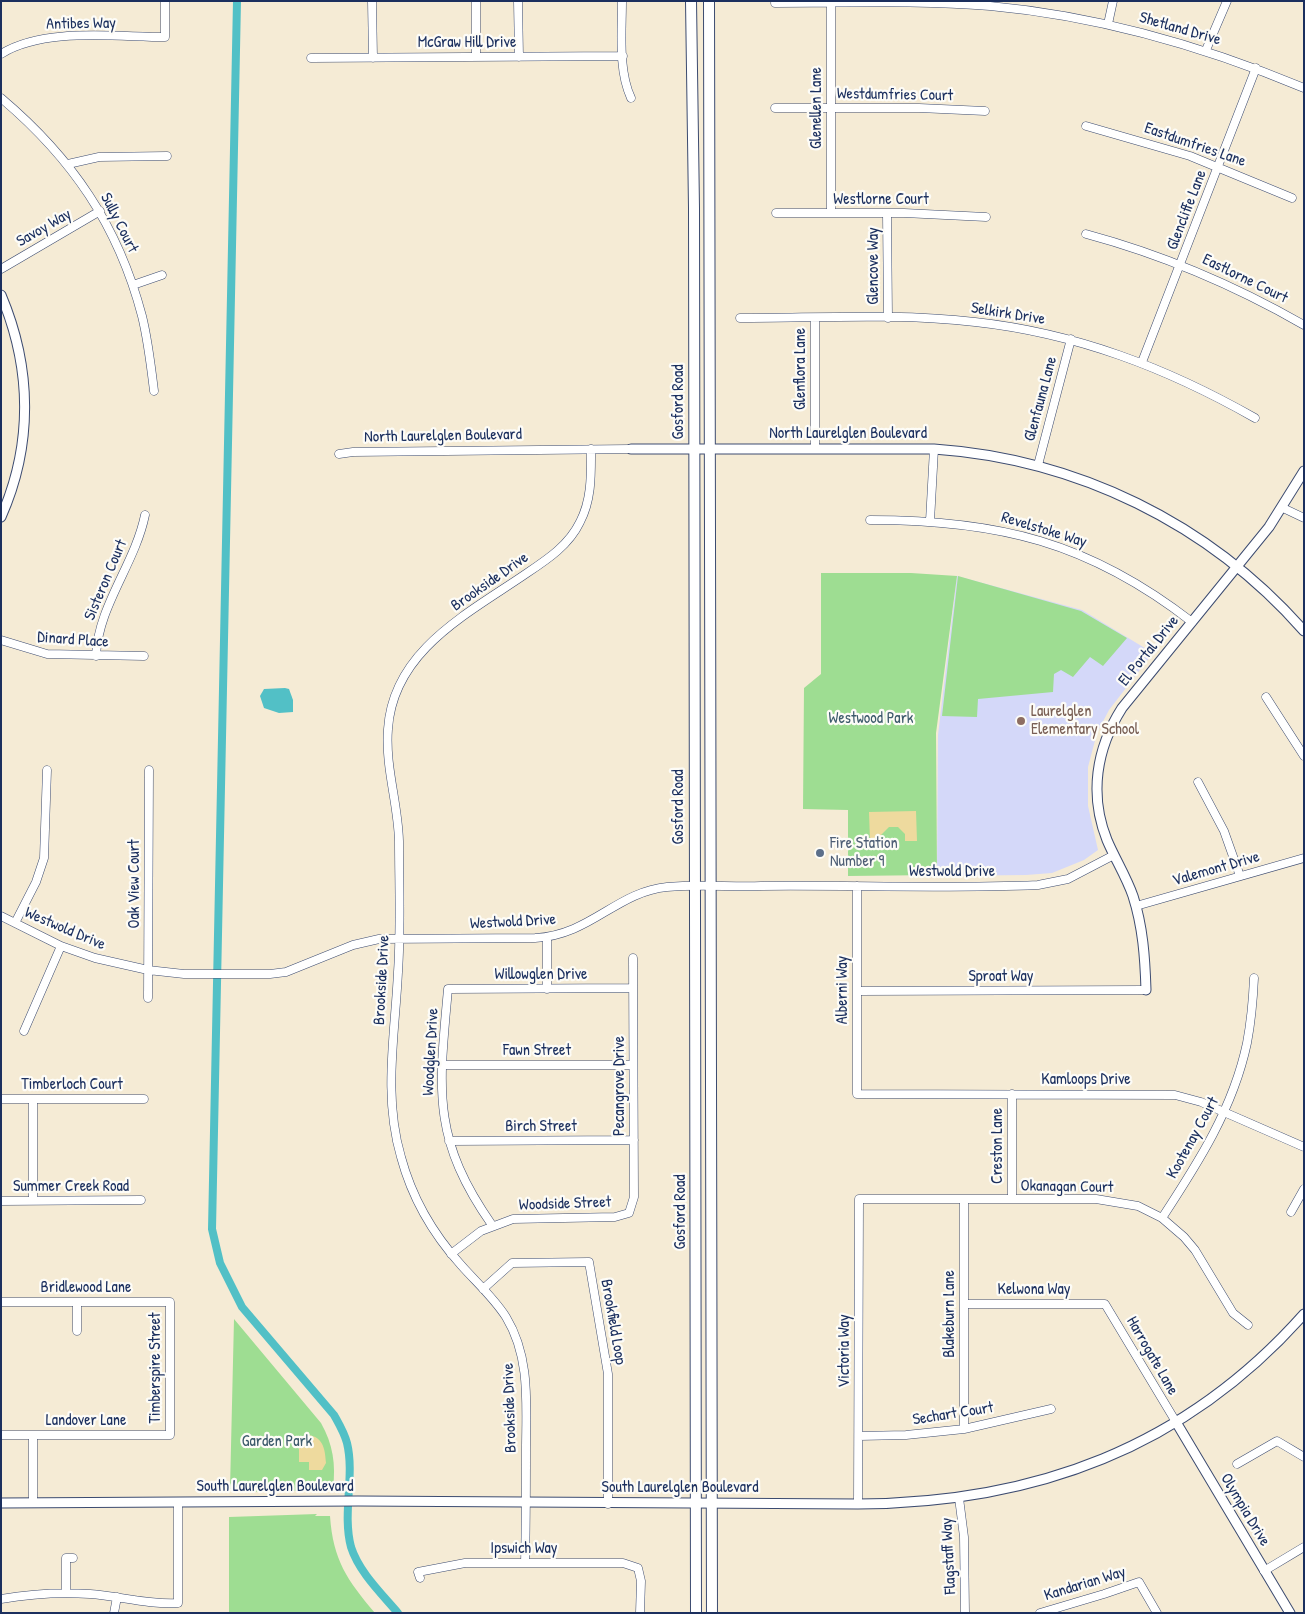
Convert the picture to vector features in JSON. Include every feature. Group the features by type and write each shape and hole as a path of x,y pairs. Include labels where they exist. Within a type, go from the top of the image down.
{"main road":[{"name":"Gosford Road","path":"692,1 696,1613"},
{"path":"701,1 709,18"},
{"name":"Gosford Road","path":"709,1 712,1613"}],"street":[{"name":"Antibes Way","path":"1,54 21,43 50,37 165,37 165,1"},
{"path":"372,1 373,58"},
{"path":"476,1 476,57"},
{"path":"518,1 519,57"},
{"path":"622,1 622,56 626,88 631,98"},
{"path":"1108,24 1113,1"},
{"path":"1206,50 1227,1"},
{"name":"Shetland Drive","path":"775,3 884,2 988,6 1108,24 1206,50 1304,88"},
{"name":"Glenellen Lane","path":"831,3 832,213"},
{"name":"McGraw Hill Drive","path":"311,58 622,56"},
{"name":"Glencliffe Lane","path":"1142,362 1256,68"},
{"name":"Sully Court","path":"1,98 45,138 68,164 100,212 124,259 133,285 144,326 154,391"},
{"name":"Westdumfries Court","path":"775,108 919,108 985,111"},
{"name":"Eastdumfries Lane","path":"1086,126 1147,142 1218,166 1292,198"},
{"path":"68,164 108,156 167,156"},
{"name":"Savoy Way","path":"1,269 100,212"},
{"name":"Westlorne Court","path":"776,213 887,213 986,217"},
{"name":"Glencove Way","path":"887,213 888,318"},
{"name":"Eastlorne Court","path":"1086,234 1180,264 1241,291 1304,325"},
{"path":"133,285 162,275"},
{"path":"1,295 16,334 21,357 26,417 21,458 13,488 1,517"},
{"name":"Selkirk Drive","path":"740,318 888,318 973,322 1071,339 1142,362 1185,380 1255,418"},
{"name":"Glenflora Lane","path":"815,318 815,449"},
{"name":"Glenfauna Lane","path":"1038,466 1071,339"},
{"name":"North Laurelglen Boulevard","path":"340,454 353,452 711,448 934,449 979,454 1038,466 1082,479 1132,500 1188,531 1238,567 1274,599 1304,631"},
{"name":"Brookside Drive","path":"525,1563 526,1389 524,1363 510,1324 483,1289 451,1254 418,1202 401,1158 395,1135 390,1069 399,939 399,836 387,742 391,709 396,693 410,666 430,642 551,557 572,537 586,510 589,496 591,449"},
{"path":"930,520 934,449"},
{"name":"El Portal Drive","path":"1146,990 1144,947 1136,906 1102,826 1097,798 1097,782 1102,748 1122,708 1238,567 1283,508 1304,471"},
{"path":"1283,508 1304,518"},
{"name":"Sisteron Court","path":"96,656 102,623 139,539 145,515"},
{"name":"Revelstoke Way","path":"870,520 930,520 993,528 1061,547 1126,577 1192,622"},
{"name":"Dinard Place","path":"1,640 47,654 144,656"},
{"path":"1266,698 1304,756"},
{"path":"16,923 36,882 44,858 47,770"},
{"name":"Oak View Court","path":"148,998 149,770"},
{"path":"1198,782 1224,831 1240,876"},
{"name":"Westwold Drive","path":"1,916 61,946 94,958 148,970 270,974 286,972 365,942 399,939 547,938 583,926 640,893 668,887 1038,885 1068,878 1114,855"},
{"name":"Valemont Drive","path":"1136,906 1304,858"},
{"name":"Alberni Way","path":"857,886 858,1094"},
{"path":"547,938 547,989"},
{"path":"24,1031 61,946"},
{"name":"Pecangrove Drive","path":"629,1213 634,1197 633,958"},
{"name":"Kootenay Court","path":"1162,1218 1202,1156 1225,1112 1247,1043 1254,978"},
{"name":"Willowglen Drive","path":"448,989 633,988"},
{"name":"Woodglen Drive","path":"448,989 442,1066 442,1107 449,1141 462,1176 492,1225"},
{"name":"Sproat Way","path":"857,991 1146,990"},
{"name":"Fawn Street","path":"442,1066 634,1065"},
{"name":"Kamloops Drive","path":"858,1094 1161,1094 1188,1098 1304,1146"},
{"name":"Creston Lane","path":"1012,1094 1012,1199"},
{"name":"Timberloch Court","path":"1,1099 144,1099"},
{"path":"33,1099 33,1200"},
{"name":"Birch Street","path":"449,1141 634,1140"},
{"path":"1291,1212 1304,1189"},
{"name":"Okanagan Court","path":"859,1199 1109,1200 1138,1206 1162,1218 1184,1237 1195,1250 1233,1313 1248,1324"},
{"name":"Victoria Way","path":"858,1504 859,1199"},
{"name":"Blakeburn Lane","path":"964,1199 964,1429"},
{"name":"Summer Creek Road","path":"1,1200 141,1200"},
{"name":"Woodside Street","path":"451,1254 469,1238 492,1225 525,1218 615,1217 629,1213"},
{"name":"Brookfield Loop","path":"483,1289 512,1262 589,1262 608,1374 608,1504"},
{"name":"Bridlewood Lane","path":"1,1302 170,1302"},
{"path":"77,1302 77,1330"},
{"name":"Timberspire Street","path":"170,1302 170,1435"},
{"name":"Kelwona Way","path":"964,1304 1105,1304"},
{"name":"Harrogate Lane","path":"1105,1304 1176,1422"},
{"name":"South Laurelglen Boulevard","path":"1,1503 358,1501 858,1504 907,1503 959,1498 1008,1490 1066,1473 1122,1450 1176,1422 1250,1369 1304,1314"},
{"name":"Sechart Court","path":"859,1436 906,1436 964,1429 1051,1409"},
{"name":"Olympia Drive","path":"1176,1422 1290,1613"},
{"name":"Landover Lane","path":"1,1435 170,1435"},
{"path":"33,1435 33,1503"},
{"path":"1237,1464 1276,1441 1304,1457"},
{"name":"Flagstaff Way","path":"959,1498 964,1537 965,1613"},
{"path":"1,1599 66,1593 117,1597 150,1603 178,1603 178,1503"},
{"path":"1264,1571 1304,1547"},
{"path":"66,1593 66,1558 73,1558"},
{"name":"Ipswich Way","path":"420,1578 418,1572 444,1565 623,1563 638,1568 641,1581 640,1613"},
{"name":"Kandarian Way","path":"1044,1612 1139,1582 1157,1613"},
{"path":"114,1613 117,1597"}],"shaded area":[{"name":"Laurelglen Elementary School","path":"957,576 1082,610 1153,653 1109,710 1097,733 1088,767 1088,806 1098,850 1084,860 1052,873 937,876 938,735"}],"green space":[{"name":"Westwood Park","path":"821,573 911,573 957,576 936,733 937,875 848,876 848,810 803,809 804,688 821,674"},
{"path":"958,576 1081,611 1127,638 1103,666 1090,657 1073,677 1061,670 1054,674 1053,692 978,699 977,717 942,716"},
{"name":"Garden Park","path":"234,1319 321,1423 333,1455 333,1488 319,1487 324,1490 245,1492 249,1488 230,1489"},
{"path":"317,1514 315,1516 330,1516 334,1545 343,1569 375,1613 229,1613 229,1517"}],"sand":[{"path":"916,811 917,841 905,841 905,834 898,827 889,827 881,835 881,841 870,841 869,812"},
{"path":"309,1435 318,1439 323,1445 326,1463 322,1470 309,1470 309,1462 299,1462 299,1441"}],"water":[{"path":"264,689 289,689 293,700 293,712 279,713 264,708 260,696"}],"waterway":[{"path":"237,1 212,1229 220,1263 242,1307 334,1415 341,1428 347,1443 349,1456 348,1521 351,1547 365,1574 398,1613"}],"place":[{"name":"Laurelglen Elementary School","path":"1021,721"},
{"name":"Fire Station Number 9","path":"820,853"}]}
